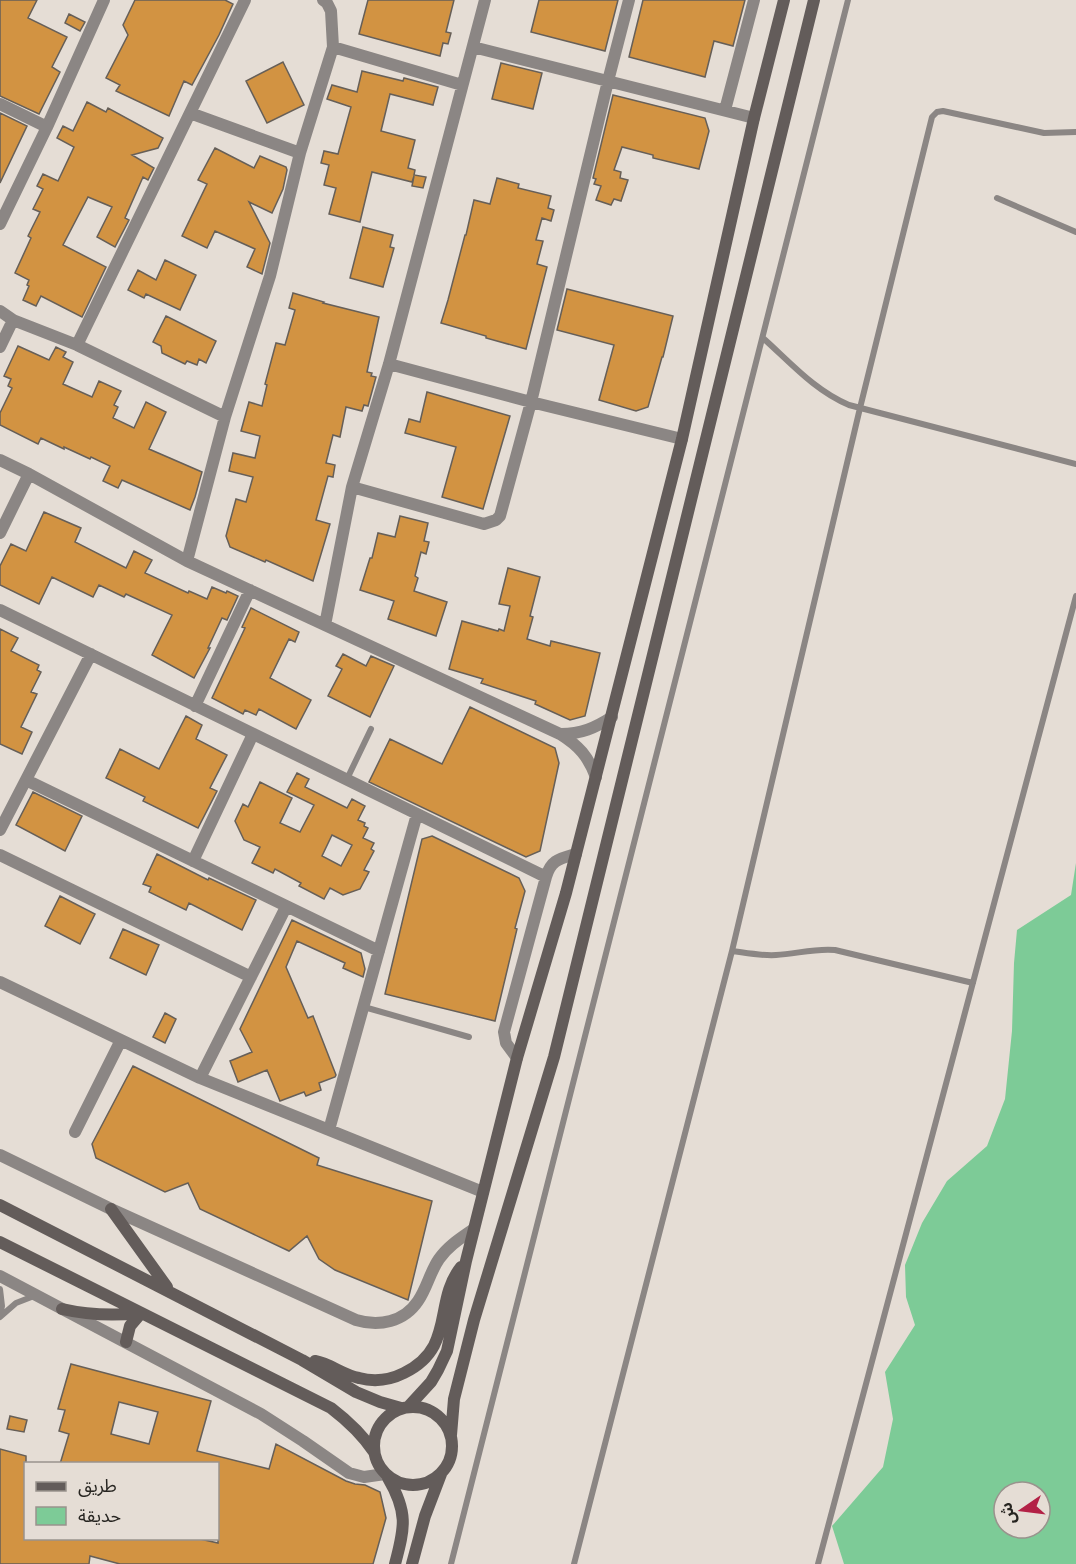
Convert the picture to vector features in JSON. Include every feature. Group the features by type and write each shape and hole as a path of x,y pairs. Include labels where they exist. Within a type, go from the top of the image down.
{"main road":[{"path":"374,1452 374,1438 379,1425 388,1414 405,1407 430,1382 447,1351 466,1261 517,1058 576,854 682,439 754,118 784,0"},
{"path":"450,1435 454,1399 474,1320 554,1057 814,0"},
{"path":"0,1205 302,1360 356,1392 380,1402 405,1407 422,1407 435,1413 444,1422 450,1435 451,1455 425,1516 412,1564"},
{"path":"111,1209 170,1291"},
{"path":"0,1242 331,1408 363,1437 398,1495 403,1523 395,1564"},
{"path":"302,1360 322,1362 358,1378 371,1380 399,1376 410,1371 434,1347 439,1337 452,1282 466,1261"},
{"path":"62,1309 109,1315 141,1313"},
{"path":"126,1342 130,1326 141,1313"},
{"path":"386,1476 398,1483 421,1485 441,1474"}],"street":[{"path":"0,224 104,0"},
{"path":"77,345 245,0"},
{"path":"187,561 225,417 270,276 300,153 333,47 331,11 324,0"},
{"path":"325,625 352,487 389,364 485,0"},
{"path":"352,487 484,524 500,516 531,402 628,0"},
{"path":"725,111 754,0"},
{"path":"333,47 462,85"},
{"path":"473,47 754,118"},
{"path":"0,104 47,127"},
{"path":"190,113 300,153"},
{"path":"0,311 13,320 77,345 225,417"},
{"path":"0,347 13,320"},
{"path":"389,364 682,439"},
{"path":"0,460 187,561 560,734 584,753 596,777"},
{"path":"0,533 29,474"},
{"path":"195,706 250,590"},
{"path":"0,610 546,877"},
{"path":"0,830 91,654"},
{"path":"560,734 575,734 588,730 612,717"},
{"path":"193,861 253,734"},
{"path":"26,780 379,951"},
{"path":"329,1130 417,814"},
{"path":"517,1058 506,1043 504,1032 548,869 556,860 576,854"},
{"path":"0,855 251,977"},
{"path":"200,1078 286,907"},
{"path":"0,982 200,1078 483,1192"},
{"path":"75,1132 121,1040"},
{"path":"0,1155 111,1209 356,1320 374,1324 392,1320 413,1307 447,1249 474,1229"},
{"path":"0,1276 261,1414 349,1473 364,1477 386,1476"}],"lane":[{"path":"451,1564 848,0"},
{"path":"574,1564 732,951 860,408 932,117 943,111 1044,133 1076,132"},
{"path":"997,198 1076,232"},
{"path":"763,338 818,388 838,400 860,408 1076,464"},
{"path":"818,1564 1076,596"},
{"path":"346,780 371,729"},
{"path":"732,951 768,956 817,949 835,950 973,983"},
{"path":"363,1007 469,1037"},
{"path":"0,1289 2,1306 0,1317"},
{"path":"0,1317 16,1303 37,1295"}],"green space":[{"path":"1076,863 1076,1564 844,1564 832,1526 883,1467 893,1419 885,1372 915,1325 906,1297 905,1265 922,1223 947,1181 987,1146 1005,1099 1012,1031 1017,930 1071,895"}],"building":[{"path":"0,0 37,0 28,18 67,37 52,67 60,72 39,114 0,96"},
{"path":"135,0 225,0 233,4 192,85 184,81 169,116 116,91 120,85 106,78 128,35 123,25"},
{"path":"368,0 454,0 446,32 451,33 448,44 443,43 440,56 359,34"},
{"path":"539,0 618,0 605,51 531,32"},
{"path":"643,0 745,0 733,46 714,41 705,77 629,57"},
{"path":"69,14 85,22 80,31 65,23"},
{"path":"283,62 304,105 267,123 246,81"},
{"path":"501,63 542,73 533,109 492,99"},
{"path":"362,71 403,81 404,78 438,87 433,105 390,94 381,131 415,140 408,168 415,170 414,175 426,177 423,188 412,186 414,176 412,182 372,172 360,222 329,214 336,188 324,185 329,165 321,163 324,151 338,154 351,107 327,99 332,85 357,92"},
{"path":"613,95 705,118 709,131 699,169 653,158 653,155 622,147 614,170 621,172 620,178 628,180 621,201 614,199 611,205 596,200 601,186 594,184 596,179 593,178"},
{"path":"87,102 106,112 108,108 163,138 158,148 132,155 154,168 148,180 143,177 125,218 129,220 115,247 97,237 112,207 88,197 63,245 106,267 82,317 41,296 36,306 23,300 29,280 15,273 31,238 28,236 40,212 33,209 43,189 37,186 43,174 58,181 74,147 57,138 63,126 73,131"},
{"path":"0,113 27,126 0,183"},
{"path":"215,148 254,168 260,156 286,167 283,189 272,213 249,202 270,243 262,274 247,267 255,249 215,231 207,248 182,236 207,184 198,180"},
{"path":"497,178 519,184 518,188 551,196 548,208 554,210 551,221 542,218 536,240 543,241 537,264 547,267 526,349 441,323 474,200 490,204"},
{"path":"363,227 393,235 390,247 394,248 383,287 350,278"},
{"path":"165,260 196,275 180,310 146,294 144,298 128,290 138,270 156,280"},
{"path":"567,289 673,316 648,407 636,411 599,400 614,345 557,330"},
{"path":"293,293 379,317 367,372 376,377 368,406 364,405 362,411 346,407 340,437 333,435 326,463 335,465 333,477 328,476 316,520 330,524 313,581 230,547 226,536 236,499 246,502 253,477 229,471 233,453 255,458 260,436 241,431 249,402 262,406 267,385 265,384 276,343 285,345 295,310 289,308"},
{"path":"166,316 216,341 206,363 199,359 197,365 187,361 185,364 162,353 161,346 153,342"},
{"path":"18,346 49,360 56,347 66,352 63,357 73,362 63,384 92,397 99,381 121,391 114,405 118,407 113,418 134,428 146,402 166,412 149,449 202,472 190,510 122,480 118,488 103,481 110,466 41,438 38,444 0,425 0,413 12,388 8,386 11,379 4,376"},
{"path":"427,392 510,416 483,509 442,497 456,447 405,433 409,419 420,422"},
{"path":"44,512 81,528 75,542 126,568 134,551 152,560 145,573 188,593 189,591 207,599 212,587 238,596 227,620 222,618 208,648 210,648 194,678 152,655 172,615 126,594 124,597 99,585 93,597 52,577 39,604 0,585 0,566 11,544 26,551"},
{"path":"400,516 428,523 424,541 429,542 426,554 421,552 414,591 447,602 436,636 388,619 394,601 360,590 370,558 372,558 378,533 395,537"},
{"path":"508,568 540,577 527,639 550,646 551,641 600,653 585,716 570,720 535,704 536,701 481,683 483,679 449,669 462,621 504,631 510,606 499,604"},
{"path":"251,608 299,632 295,642 289,639 270,678 311,700 296,729 259,709 256,715 245,710 243,714 212,698 245,628 242,627"},
{"path":"0,629 18,638 11,651 39,665 37,670 41,672 31,692 37,694 21,727 32,732 22,754 0,744"},
{"path":"343,654 366,666 371,656 394,666 370,717 328,696 342,669 336,666"},
{"path":"470,707 555,748 559,763 540,851 526,857 369,782 390,739 442,764"},
{"path":"186,716 202,725 196,739 227,755 210,788 217,791 198,828 143,801 145,797 106,778 120,749 159,769"},
{"path":"297,773 309,779 305,787 347,808 352,799 365,806 358,820 365,823 364,826 368,828 363,838 374,843 371,849 374,851 364,870 369,872 360,889 343,895 330,888 324,899 299,886 301,883 275,869 273,873 252,863 260,847 244,840 235,821 243,804 248,807 260,782 292,798 280,823 300,832 314,805 287,792","holes":["332,835 352,845 341,866 322,856"]},
{"path":"33,792 82,816 65,851 16,825"},
{"path":"432,836 519,878 525,891 495,1021 385,994 422,839"},
{"path":"157,854 208,880 209,878 256,900 242,930 189,903 186,910 149,892 151,887 143,884"},
{"path":"60,896 95,914 80,944 45,926"},
{"path":"292,920 361,953 365,969 363,977 343,968 345,963 297,941 286,967 308,1018 313,1016 336,1075 319,1083 321,1090 306,1096 304,1092 280,1101 267,1070 238,1082 230,1061 252,1052 240,1029"},
{"path":"123,929 159,945 146,975 110,958"},
{"path":"165,1013 176,1019 165,1043 153,1037"},
{"path":"133,1066 319,1158 317,1165 432,1201 408,1300 335,1270 319,1259 307,1236 289,1251 200,1209 188,1183 165,1192 96,1158 92,1144"},
{"path":"71,1364 211,1401 197,1451 269,1469 276,1444 346,1481 365,1485 380,1492 386,1518 373,1564 120,1564 90,1556 89,1564 0,1564 0,1449 26,1456 26,1462 24,1462 24,1540 204,1540 218,1543 219,1462 61,1462 69,1434 59,1431 65,1410 58,1409","holes":["119,1402 158,1412 149,1444 111,1434"]},
{"path":"10,1416 27,1420 24,1432 7,1429"}]}
